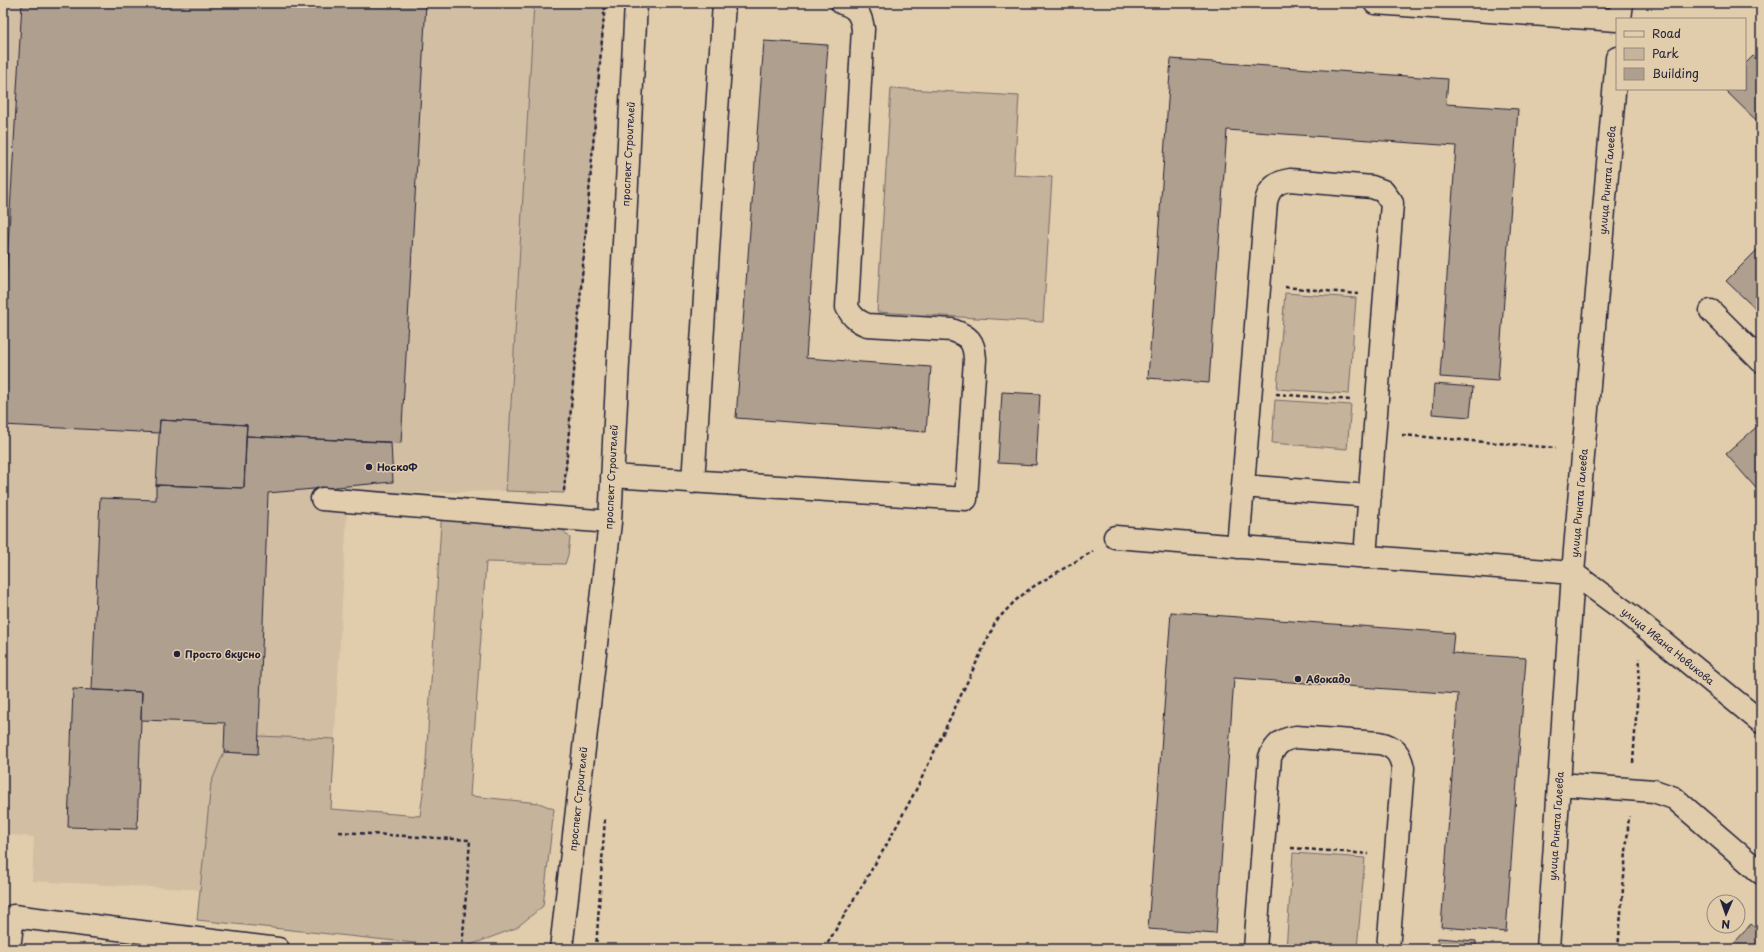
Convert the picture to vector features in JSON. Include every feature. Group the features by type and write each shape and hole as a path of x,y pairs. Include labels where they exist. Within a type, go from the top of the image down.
{"street":[{"name":"проспект Строителей","path":"561,949 610,522 636,3"},
{"path":"693,482 724,3"},
{"path":"612,476 966,499 975,359 974,349 970,341 964,334 952,330 867,325 858,322 851,315 847,307 864,29 862,18 857,10 850,5 842,3"},
{"path":"1375,3 1616,20"},
{"path":"1620,18 1622,3"},
{"name":"улица Рината Галеева","path":"1548,949 1573,573 1616,70"},
{"path":"1238,547 1268,194 1273,186 1280,182 1290,180 1372,187 1383,191 1392,203 1365,557"},
{"path":"1711,311 1761,361"},
{"path":"1243,486 1370,496"},
{"path":"322,499 610,522"},
{"path":"1115,537 1573,573"},
{"name":"улица Ивана Новикова","path":"1573,573 1630,615 1761,722"},
{"path":"1255,949 1270,757 1274,747 1279,742 1287,738 1304,737 1389,745 1397,751 1401,759 1403,768 1388,949"},
{"path":"1559,784 1654,791 1666,794 1674,798 1761,873"},
{"path":"9,949 13,916 278,949"}],"path":[{"path":"563,518 605,3"},
{"path":"1259,286 1386,296"},
{"path":"1251,392 1377,402"},
{"path":"1375,433 1557,448"},
{"path":"824,949 883,850 918,786 996,621 1015,601 1031,588 1115,537"},
{"path":"339,832 470,840 462,949"},
{"path":"1263,846 1396,856"}],"shaded area":[{"path":"3,3 534,3 506,491 348,494 329,842 210,890 32,881 34,837 3,834"}],"green space":[{"path":"534,3 605,3 564,493 506,491"},
{"path":"891,88 1019,96 1014,175 1052,177 1043,322 877,312"},
{"path":"1285,293 1356,298 1349,394 1277,389"},
{"path":"1275,400 1351,405 1347,449 1272,443"},
{"path":"442,508 551,517 570,538 568,555 565,564 486,562 470,796 539,803 554,809 543,906 516,928 462,948 197,920 211,783 224,752 258,754 258,736 335,739 331,809 420,816 425,777"},
{"path":"1293,853 1365,858 1357,949 1286,949"}],"building":[{"path":"22,3 426,3 401,443 246,436 247,425 160,420 159,433 3,425 3,334"},
{"path":"764,41 828,45 806,358 931,367 926,432 736,418"},
{"path":"1753,56 1761,63 1761,125 1725,90 1746,90 1746,63"},
{"path":"1171,59 1448,79 1446,104 1518,109 1498,381 1440,377 1456,146 1227,130 1209,383 1148,378"},
{"path":"1761,246 1761,314 1726,281"},
{"path":"1434,384 1473,387 1470,417 1432,414"},
{"path":"1002,392 1040,394 1036,465 998,463"},
{"path":"160,420 247,425 244,488 156,485"},
{"path":"1761,423 1761,494 1726,454"},
{"path":"246,436 391,442 393,482 268,493 258,754 224,752 225,723 141,720 142,692 92,690 100,498 156,500 156,485 244,488"},
{"path":"1171,612 1454,633 1452,653 1526,658 1506,932 1441,927 1458,694 1234,678 1216,934 1148,929"},
{"path":"73,689 142,692 137,829 68,827"},
{"path":"1751,924 1761,933 1761,949 1729,949 1742,934 1746,934 1746,930"},
{"path":"1438,938 1476,941 1476,949 1437,949"}],"place":[{"name":"НоскоФ","path":"369,467"},
{"name":"Просто вкусно","path":"177,654"},
{"name":"Авокадо","path":"1298,679"}]}
